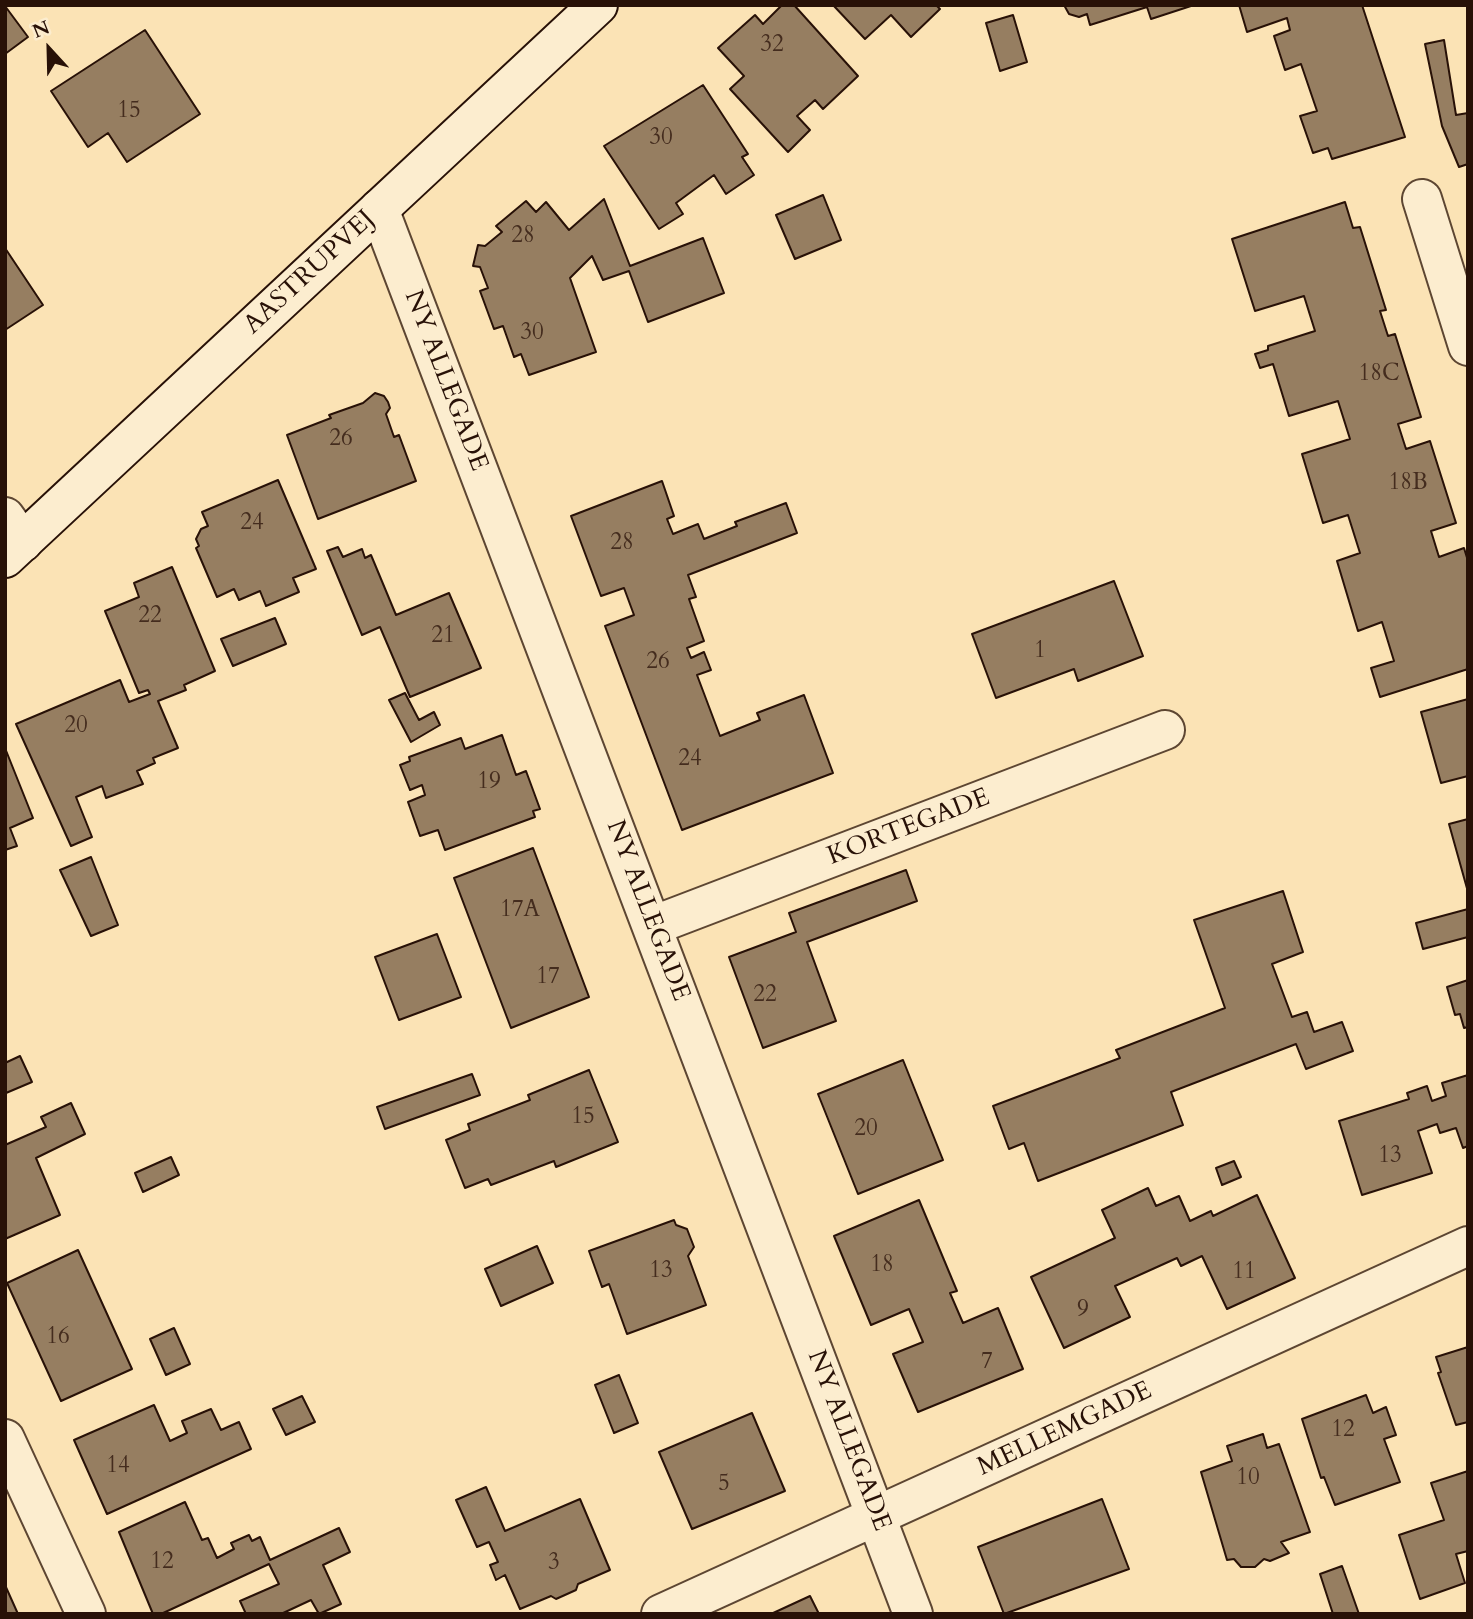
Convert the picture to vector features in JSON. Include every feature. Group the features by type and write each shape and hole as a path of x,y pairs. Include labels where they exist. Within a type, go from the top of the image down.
{"street":[{"name":"AASTRUPVEJ","path":"11,539 379,209 598,5"},
{"path":"1422,199 1468,346"},
{"name":"NY ALLEGADE","path":"379,209 913,1614"},
{"name":"KORTEGADE","path":"653,926 1165,730"},
{"name":"MELLEMGADE","path":"662,1614 1468,1246"},
{"path":"5,1438 86,1614"}],"building":[{"path":"782,5 794,5 858,76 823,109 815,100 797,116 810,130 788,152 730,89 744,76 718,48 755,15 763,24"},
{"path":"833,5 936,5 940,9 911,37 891,15 865,39"},
{"path":"1064,5 1194,5 1151,19 1147,7 1090,25 1087,14 1079,17 1069,14"},
{"path":"1239,5 1362,5 1405,137 1332,159 1328,148 1313,153 1300,116 1317,111 1301,64 1285,70 1274,36 1290,30 1287,18 1247,32"},
{"path":"5,6 28,37 5,54"},
{"path":"1013,15 1027,62 1000,71 986,23"},
{"path":"145,30 200,114 127,162 108,133 88,147 51,91"},
{"path":"1444,40 1456,115 1468,113 1468,164 1459,167 1442,126 1425,44"},
{"path":"703,85 748,154 742,157 754,175 726,194 714,175 676,203 683,214 659,229 604,146"},
{"path":"823,195 841,240 795,259 776,215"},
{"path":"604,199 630,266 703,238 724,293 648,322 629,271 603,280 592,256 570,278 596,352 529,375 521,354 514,357 503,326 494,329 480,291 488,288 480,267 473,266 478,245 485,246 502,232 496,226 526,201 536,212 546,202 569,230"},
{"path":"1345,202 1353,228 1360,227 1386,310 1380,311 1388,336 1395,334 1421,417 1398,424 1406,449 1430,441 1456,523 1431,531 1439,557 1464,548 1468,561 1468,669 1380,697 1371,668 1394,661 1382,622 1358,631 1337,561 1360,553 1348,515 1323,523 1302,454 1350,439 1338,401 1289,416 1273,364 1260,368 1255,354 1268,350 1268,346 1315,331 1304,296 1255,311 1232,239"},
{"path":"5,248 43,305 5,330"},
{"path":"375,393 384,396 388,402 390,408 386,414 394,437 399,435 416,481 318,519 287,435 331,418 329,415 363,403"},
{"path":"278,480 316,569 293,578 299,592 266,606 260,591 239,600 234,589 217,597 196,548 199,546 196,539 201,529 208,526 202,512"},
{"path":"662,481 674,516 667,519 673,534 698,524 704,539 737,526 735,522 786,503 797,533 688,575 696,597 689,599 704,641 687,648 691,658 704,652 711,670 697,675 720,736 760,720 757,713 804,695 833,773 682,830 605,626 634,615 624,588 601,596 571,516"},
{"path":"338,547 343,557 362,549 365,558 371,555 396,615 449,593 481,668 410,697 380,627 362,635 327,551"},
{"path":"172,567 215,671 184,685 186,690 158,701 178,748 153,758 155,763 137,771 143,784 106,798 102,786 76,797 92,837 71,846 16,724 120,680 129,702 150,694 148,690 139,693 105,611 139,597 134,583"},
{"path":"1114,581 1143,656 1078,681 1074,669 996,698 972,634"},
{"path":"275,618 286,644 233,666 221,639"},
{"path":"405,693 419,720 434,712 440,725 411,742 389,700"},
{"path":"1468,699 1468,776 1441,783 1421,712"},
{"path":"502,735 516,775 526,771 540,809 533,811 535,817 445,850 438,830 420,836 408,802 425,795 422,785 410,790 400,765 410,761 409,757 461,738 465,749"},
{"path":"5,748 33,818 10,828 17,846 5,850"},
{"path":"1468,819 1468,892 1449,824"},
{"path":"533,848 589,997 511,1028 454,878"},
{"path":"91,857 118,925 91,936 60,870"},
{"path":"906,870 917,901 807,942 836,1021 763,1048 729,957 796,932 789,913"},
{"path":"1283,891 1303,952 1272,964 1292,1017 1307,1012 1314,1032 1342,1022 1353,1051 1306,1069 1296,1044 1171,1092 1183,1125 1038,1181 1024,1143 1009,1149 993,1106 1120,1058 1116,1050 1225,1008 1194,920"},
{"path":"1468,909 1468,937 1423,949 1416,923"},
{"path":"437,934 461,997 399,1020 375,957"},
{"path":"1468,980 1468,1027 1464,1028 1460,1014 1455,1015 1447,987"},
{"path":"20,1056 32,1082 6,1093 5,1063"},
{"path":"903,1060 943,1160 858,1194 818,1094"},
{"path":"589,1070 618,1142 556,1167 554,1161 491,1185 488,1179 465,1188 446,1140 470,1130 468,1124 530,1100 528,1095"},
{"path":"472,1074 480,1095 385,1129 377,1107"},
{"path":"1468,1075 1468,1146 1463,1148 1456,1128 1440,1133 1437,1124 1418,1131 1432,1173 1362,1195 1339,1121 1409,1099 1407,1093 1427,1086 1432,1101 1446,1096 1442,1083"},
{"path":"71,1103 85,1134 36,1158 60,1215 5,1239 5,1145 46,1127 41,1117"},
{"path":"171,1157 179,1175 143,1192 135,1173"},
{"path":"1234,1161 1241,1177 1222,1185 1216,1168"},
{"path":"1148,1188 1156,1206 1179,1196 1190,1221 1211,1211 1213,1216 1257,1195 1295,1278 1227,1309 1202,1256 1181,1266 1177,1258 1115,1286 1130,1317 1064,1348 1031,1277 1115,1238 1102,1210"},
{"path":"919,1200 957,1291 950,1293 963,1323 998,1308 1023,1369 918,1412 893,1354 923,1342 909,1309 871,1325 834,1236"},
{"path":"674,1220 676,1225 687,1229 694,1247 688,1256 706,1305 627,1334 609,1284 602,1287 589,1251"},
{"path":"537,1246 553,1283 501,1306 485,1269"},
{"path":"78,1250 132,1369 61,1401 7,1283"},
{"path":"174,1328 190,1364 166,1375 150,1339"},
{"path":"1468,1347 1468,1422 1456,1425 1438,1373 1441,1372 1436,1357"},
{"path":"619,1375 638,1423 614,1433 595,1385"},
{"path":"1366,1395 1373,1413 1386,1407 1396,1435 1384,1439 1400,1482 1335,1505 1324,1477 1321,1478 1302,1419"},
{"path":"302,1396 315,1422 286,1435 273,1409"},
{"path":"154,1405 170,1441 187,1433 182,1421 211,1409 221,1430 239,1422 251,1449 107,1514 74,1440"},
{"path":"752,1413 785,1491 692,1529 659,1452"},
{"path":"1263,1434 1267,1448 1279,1444 1310,1532 1281,1542 1289,1553 1270,1561 1264,1559 1255,1567 1241,1567 1234,1559 1227,1560 1201,1472 1232,1461 1227,1446"},
{"path":"1468,1471 1468,1551 1456,1554 1465,1583 1420,1599 1399,1535 1444,1520 1431,1483"},
{"path":"486,1487 505,1531 580,1499 610,1570 578,1584 576,1590 556,1599 551,1596 520,1609 505,1575 496,1580 490,1565 498,1562 489,1542 477,1547 456,1500"},
{"path":"1102,1499 1129,1569 1004,1614 978,1547"},
{"path":"185,1502 202,1540 208,1538 217,1558 234,1549 231,1543 249,1535 252,1541 260,1537 270,1560 339,1528 350,1552 323,1565 341,1604 319,1614 311,1600 281,1614 246,1614 240,1601 279,1584 269,1564 161,1614 153,1614 119,1532"},
{"path":"1342,1566 1359,1614 1333,1614 1320,1574"},
{"path":"5,1585 18,1614 5,1614"},
{"path":"810,1596 819,1614 771,1614"}]}
